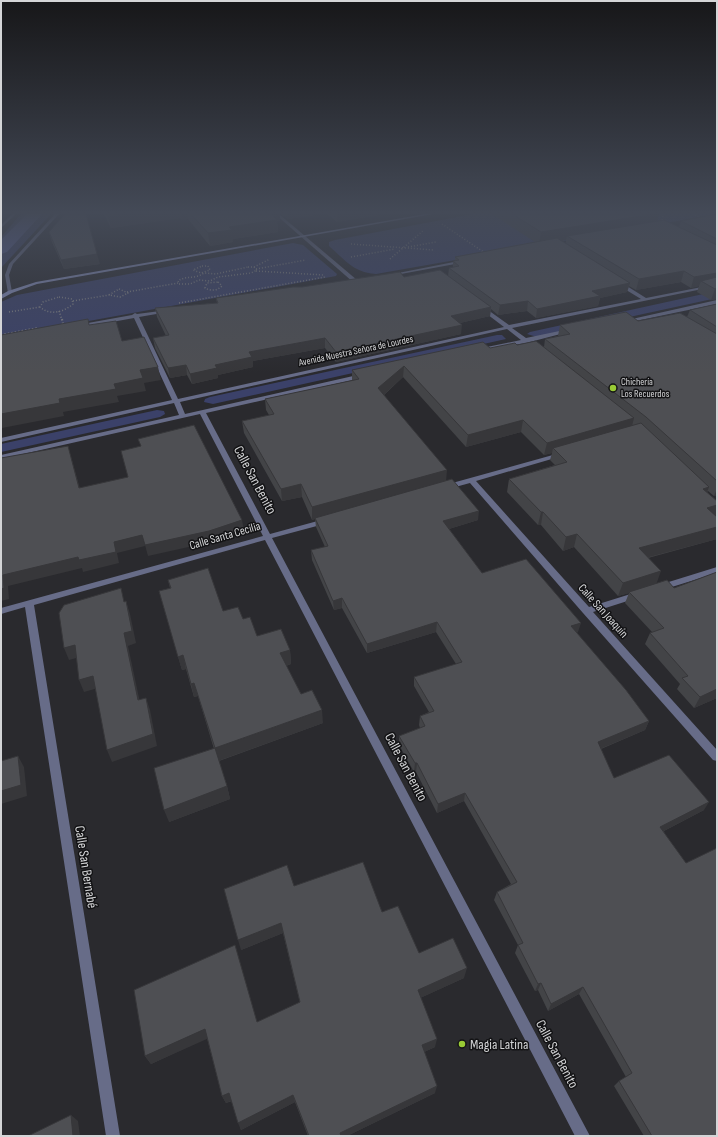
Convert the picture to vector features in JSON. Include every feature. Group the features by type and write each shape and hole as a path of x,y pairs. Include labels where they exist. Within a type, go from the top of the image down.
{"street":[{"path":"10,267 7,274 10,292"},
{"path":"1,297 10,292 36,283 131,267"},
{"path":"341,267 358,280 348,282"},
{"path":"387,275 435,267"},
{"path":"430,268 436,272"},
{"path":"614,280 646,300"},
{"name":"Avenida Nuestra Señora de Lourdes","path":"1,440 509,327 717,285"},
{"path":"618,322 717,302"},
{"path":"479,304 530,344"},
{"path":"75,326 173,307"},
{"path":"665,313 672,317"},
{"path":"135,315 184,416"},
{"path":"470,352 579,329"},
{"path":"1,456 371,374"},
{"name":"Calle San Benito","path":"202,412 583,1136"},
{"path":"442,489 571,452"},
{"name":"Calle San Joaquín","path":"472,480 586,611 717,757"},
{"name":"Calle Santa Cecilia","path":"1,612 336,518"},
{"path":"586,611 717,570"},
{"name":"Calle San Bernabé","path":"29,604 113,1136"}],"path":[{"path":"173,307 220,296 328,276 256,270 248,267"},
{"path":"178,283 178,280 182,278 197,278 204,273 216,274 240,270 248,267"},
{"path":"109,295 111,292 116,290 127,292 178,283 187,285 199,280 210,282 222,284 221,288 216,290 204,288 205,285 210,282 218,277 251,273 256,270 271,267"},
{"path":"216,290 220,296"},
{"path":"40,307 43,302 53,298 68,298 73,301 109,295 120,297 125,295 127,292"},
{"path":"9,312 40,307 48,312 59,311 68,308 73,301"},
{"path":"59,311 62,324 70,323"},
{"path":"1,335 40,328"}],"shaded area":[{"path":"165,267 329,267 337,274 336,276 1,337 1,302 17,295"},
{"path":"354,267 415,267 376,274 368,273"},
{"path":"717,291 717,298 537,337 527,334 530,332"},
{"path":"502,335 506,339 213,404 204,402 205,399 210,397"},
{"path":"157,410 164,411 165,414 160,417 1,452 1,444"}],"building":[{"path":"604,267 630,283 592,291 600,296 537,309 528,301 500,305 449,268"},
{"path":"619,267 717,267 717,273 694,277 684,271 639,279"},
{"path":"440,270 491,307 451,316 462,325 336,352 325,338 249,352 252,357 215,365 217,368 190,374 186,365 168,368 153,338 169,335 155,308 218,303 216,298 400,272 404,277"},
{"path":"717,277 717,288 715,289 701,281"},
{"path":"717,304 717,327 690,310"},
{"path":"626,312 638,321 680,313 717,334 717,481 646,417 545,339 570,334 560,325"},
{"path":"88,319 89,325 116,321 122,341 144,337 158,367 140,370 143,378 114,384 116,389 59,399 60,403 1,414 1,335"},
{"path":"536,341 634,418 547,443 523,420 468,435 404,366 378,388 447,470 312,507 301,484 281,489 242,421 274,414 265,399 359,379 352,370 483,342 490,348"},
{"path":"641,423 709,487 703,489 717,501 717,505 707,508 717,517 717,527 639,548 661,571 623,583 577,534 566,537 509,479 567,462 553,448"},
{"path":"194,425 242,520 209,531 145,545 142,535 114,542 116,552 79,560 78,557 3,575 4,588 1,589 1,458 68,446 79,488 128,477 121,451 141,446 138,439"},
{"path":"452,479 479,511 443,521 482,573 526,559 581,623 571,626 626,690 649,721 598,742 614,778 669,755 709,802 660,827 686,863 717,848 717,1136 652,1136 619,1081 632,1073 583,987 551,1004 541,983 538,984 518,945 523,943 497,892 517,882 465,793 438,804 417,763 415,763 399,736 425,726 420,716 434,711 414,677 462,662 437,622 367,644 342,598 333,601 311,550 328,546 315,518"},
{"path":"208,568 223,611 238,607 243,619 250,617 257,636 281,629 290,650 280,653 301,694 312,690 322,710 215,748 194,683 191,684 183,655 178,657 159,591 171,588 168,580"},
{"path":"717,572 717,689 700,697 682,678 688,676 650,633 664,628 629,592 667,580 674,588"},
{"path":"121,588 124,602 126,601 132,631 124,633 138,700 146,698 153,734 107,750 93,676 79,680 75,645 64,648 59,613 64,605"},
{"path":"215,748 227,786 164,810 154,768"},
{"path":"18,756 21,785 1,791 1,761"},
{"path":"363,862 382,912 398,906 419,953 453,938 467,968 418,990 437,1039 422,1045 437,1086 340,1133 341,1136 309,1136 293,1095 238,1123 229,1093 222,1096 205,1029 145,1056 134,990 235,945 257,1022 300,1002 281,923 238,940 224,889 287,865 294,886"},
{"path":"71,1115 73,1136 28,1136"}],"place":[{"name":"Chichería Los Recuerdos","path":"613,388"},
{"name":"Magia Latina","path":"462,1044"}]}
